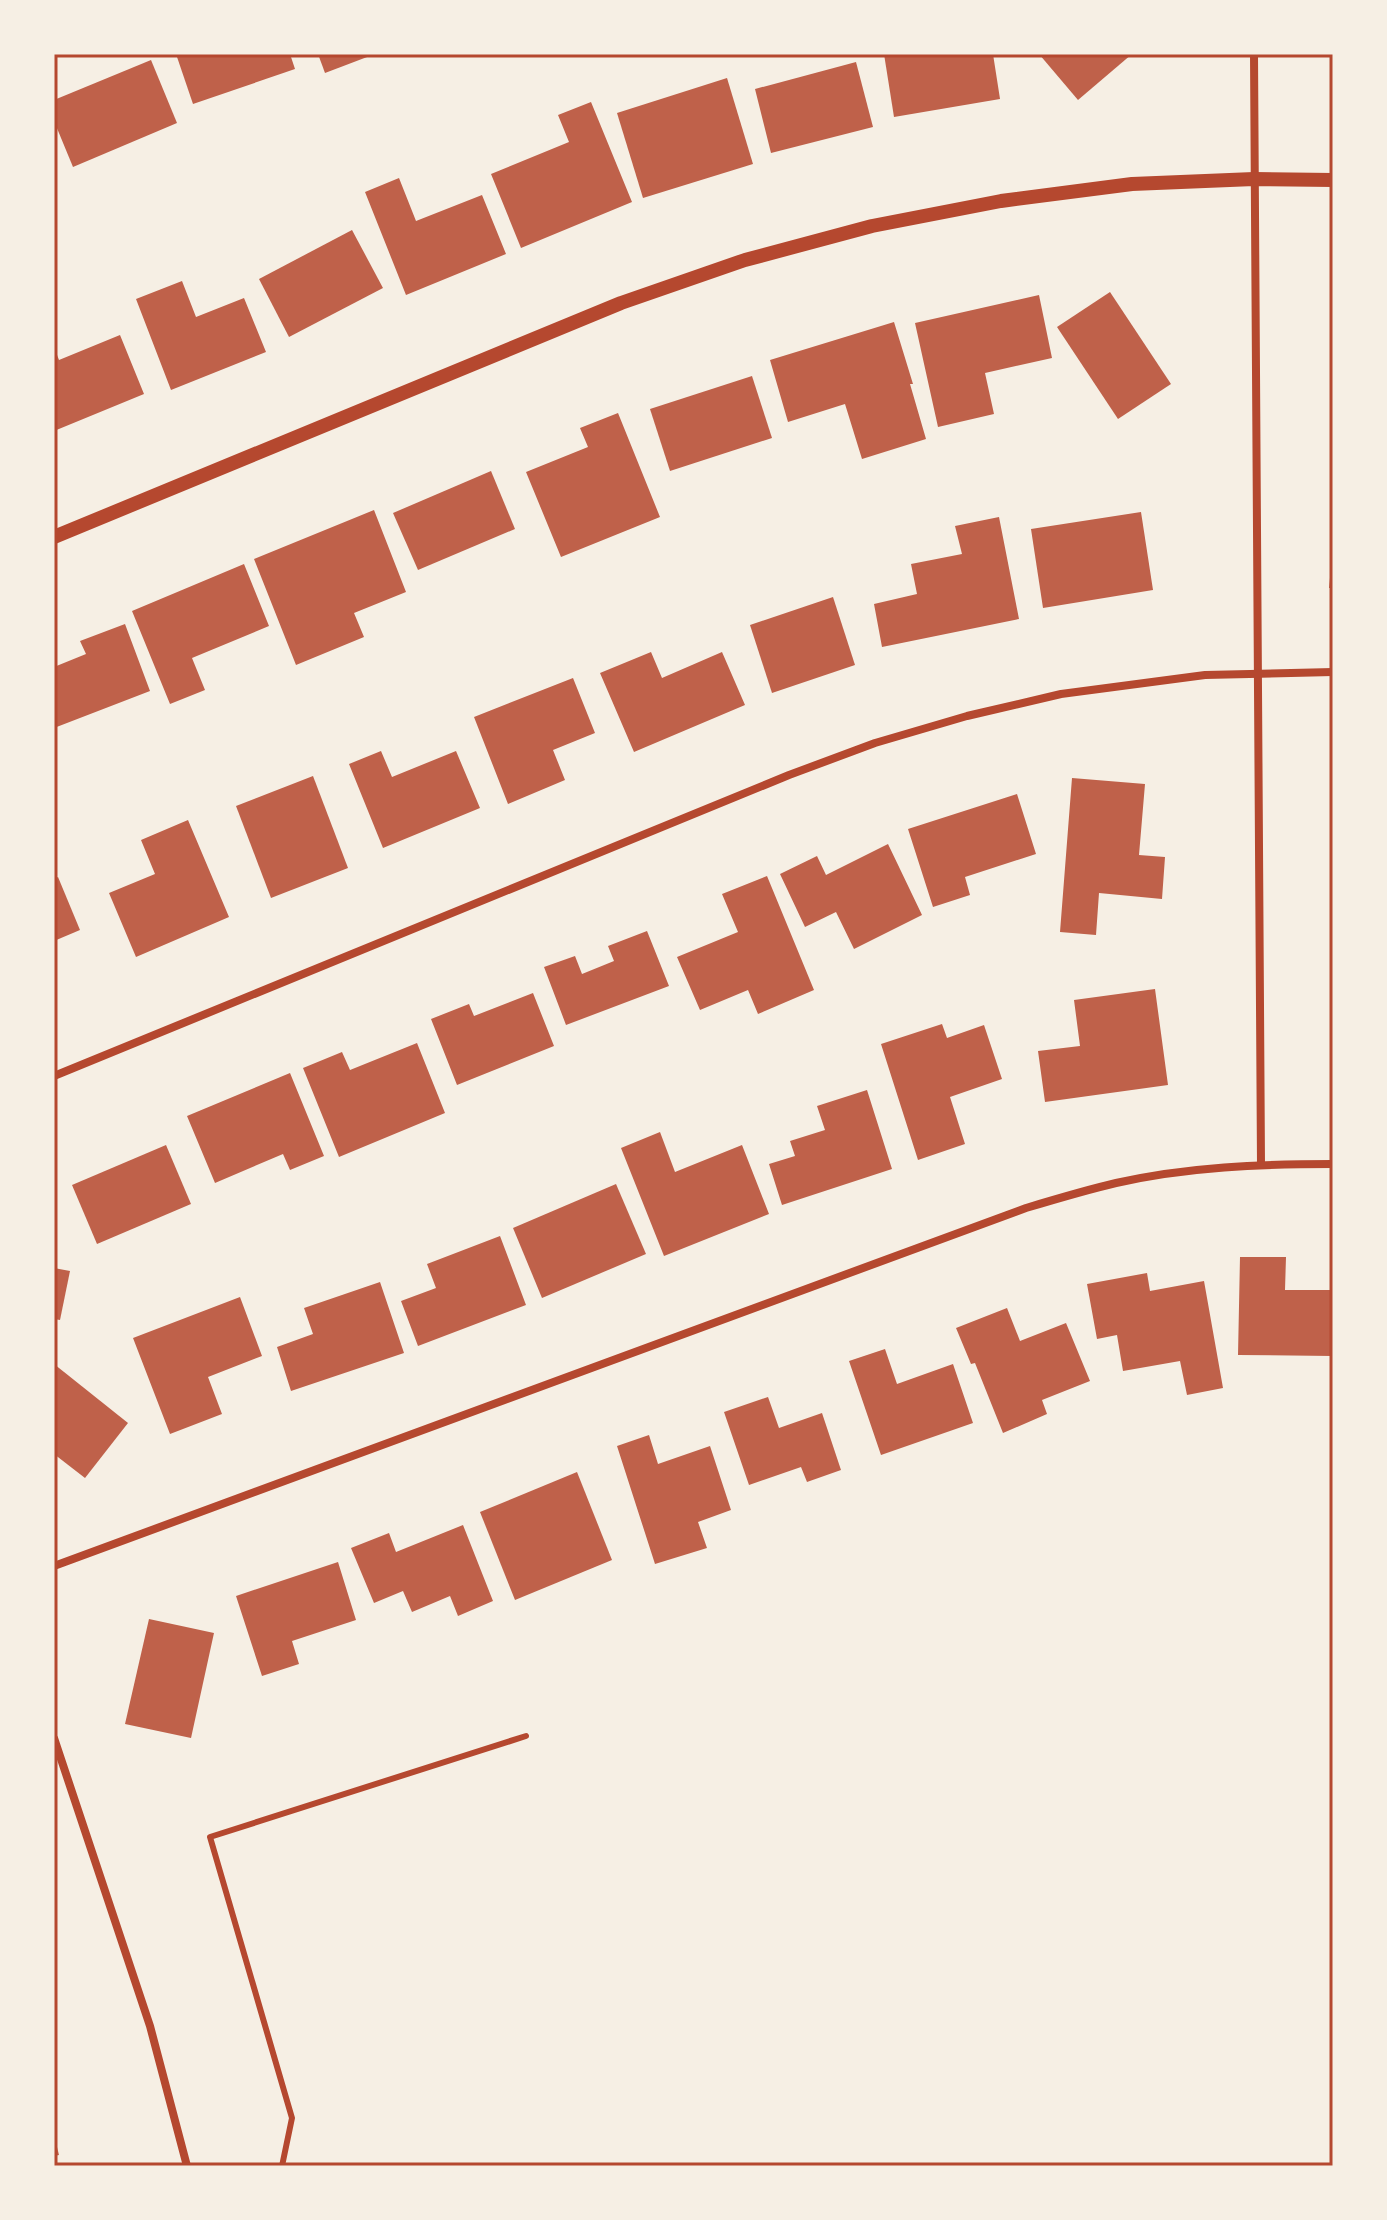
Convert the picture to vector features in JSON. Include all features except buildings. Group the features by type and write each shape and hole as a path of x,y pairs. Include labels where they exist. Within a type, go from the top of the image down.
{"street":[{"path":"1254,54 1261,1164"},
{"path":"54,537 621,303 745,260 872,226 1001,201 1132,184 1254,179 1333,180"},
{"path":"54,1076 789,775 875,743 967,716 1061,694 1205,675 1333,672"},
{"path":"54,1566 1026,1208 1118,1183 1164,1175 1261,1164 1333,1164"},
{"path":"54,1738 150,2026 187,2166"}],"lane":[{"path":"282,2166 292,2118 210,1837 526,1736"}]}
